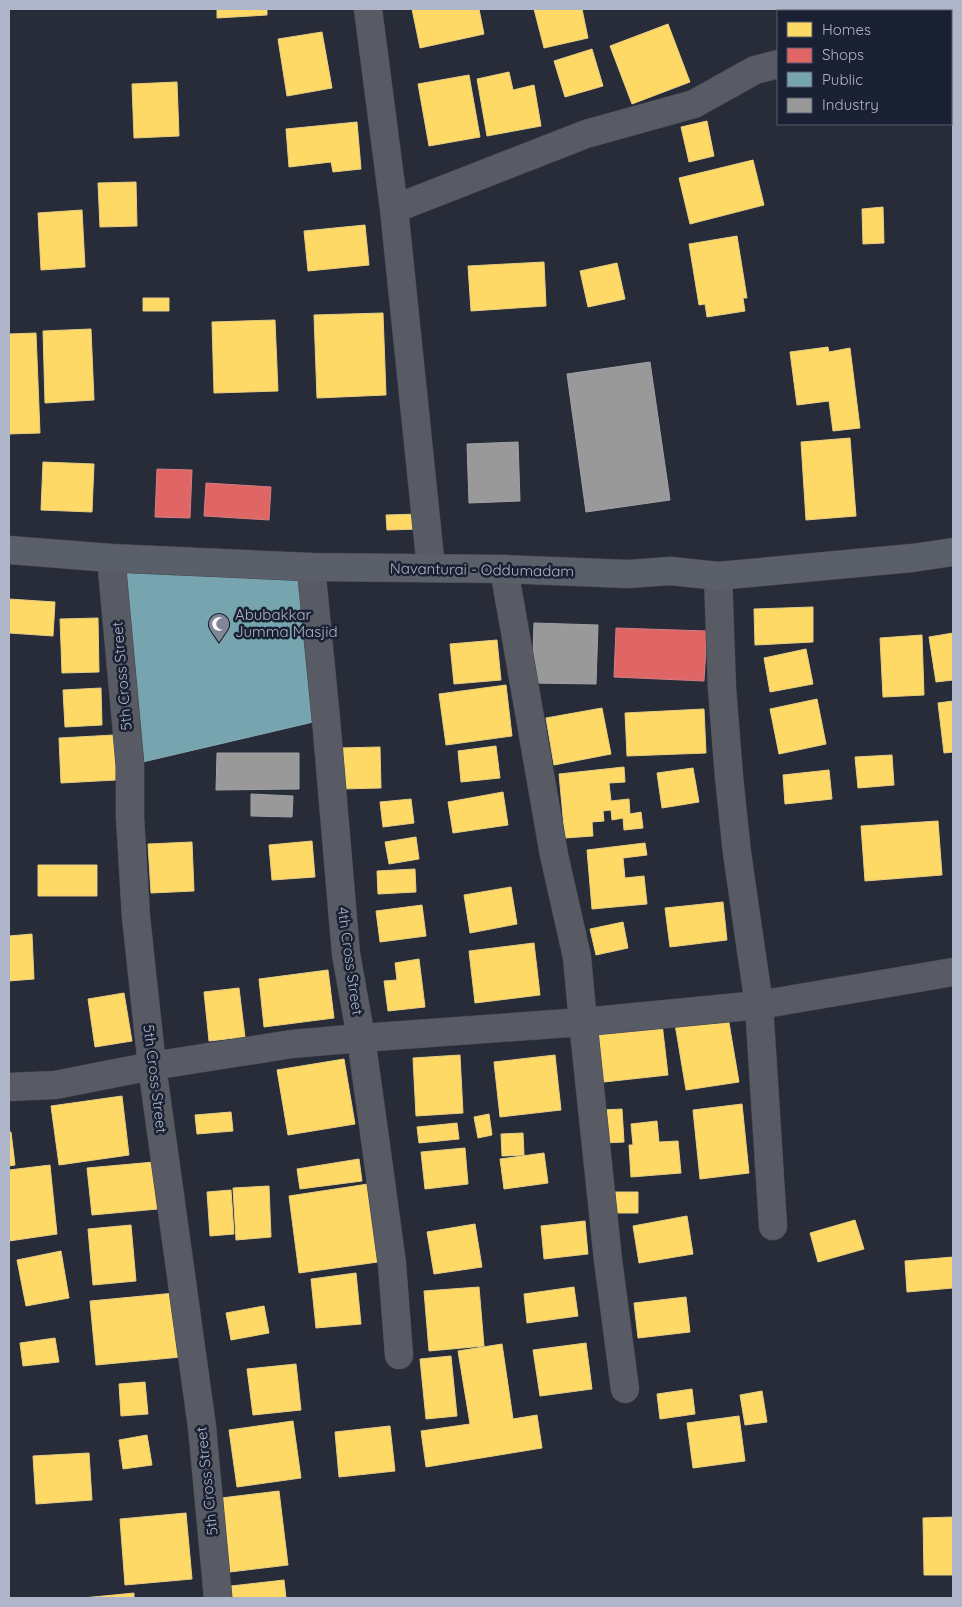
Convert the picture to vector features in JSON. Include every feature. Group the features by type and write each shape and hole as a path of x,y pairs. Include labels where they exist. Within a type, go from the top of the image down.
{"main road":[{"name":"Navanturai - Oddumadam","path":"9,550 111,558 311,567 504,569 628,574 671,572 718,576 902,559 953,552"}],"street":[{"path":"370,9 394,209 431,568"},
{"path":"394,209 586,134 694,104 755,70 777,64"},
{"name":"5th Cross Street","path":"111,558 130,765 130,817 136,917 152,1066 202,1427 218,1598"},
{"name":"4th Cross Street","path":"311,567 346,954 361,1038 392,1264 399,1355"},
{"path":"504,569 554,855 577,957 607,1251 625,1389"},
{"path":"718,576 722,688 728,776 759,1005 773,1226"},
{"path":"9,1087 55,1085 152,1066 292,1044 583,1022 759,1005 953,972"}],"building: Homes":[{"path":"217,9 267,9 267,15 217,18"},
{"path":"412,9 479,9 484,34 420,48"},
{"path":"534,9 582,9 588,38 544,48"},
{"path":"897,9 941,9 936,10"},
{"path":"668,24 690,82 632,104 610,46"},
{"path":"322,32 332,88 287,96 278,39"},
{"path":"592,49 603,86 565,97 554,61"},
{"path":"509,72 513,90 534,85 541,126 487,136 477,79"},
{"path":"469,75 480,137 429,146 418,84"},
{"path":"177,82 179,136 134,138 132,84"},
{"path":"707,121 714,156 689,162 681,127"},
{"path":"357,122 361,169 333,172 331,162 289,167 286,129"},
{"path":"753,160 764,205 690,224 679,178"},
{"path":"136,182 137,226 100,227 98,183"},
{"path":"883,207 884,243 863,244 862,209"},
{"path":"82,210 85,267 41,270 38,213"},
{"path":"365,225 369,265 308,271 304,231"},
{"path":"737,236 747,298 743,298 745,311 707,317 705,304 699,305 689,244"},
{"path":"544,262 546,306 471,311 468,266"},
{"path":"617,263 625,299 588,307 580,271"},
{"path":"143,298 169,298 169,311 143,311"},
{"path":"383,313 386,395 317,398 314,315"},
{"path":"275,320 278,391 214,393 212,322"},
{"path":"91,329 94,400 45,403 43,331"},
{"path":"36,333 40,433 9,434 9,334"},
{"path":"828,347 829,352 850,348 860,428 833,431 829,401 797,405 790,352"},
{"path":"850,438 856,516 806,520 801,442"},
{"path":"43,462 94,464 92,512 41,510"},
{"path":"419,514 420,529 387,530 386,515"},
{"path":"9,599 55,602 53,636 9,633"},
{"path":"813,607 813,642 755,645 754,609"},
{"path":"98,618 99,672 62,673 60,619"},
{"path":"953,633 953,680 936,682 929,637"},
{"path":"922,635 924,695 883,697 880,638"},
{"path":"497,640 501,680 454,684 450,644"},
{"path":"806,649 813,684 770,692 764,658"},
{"path":"506,685 512,736 446,745 439,694"},
{"path":"101,688 102,725 65,727 63,690"},
{"path":"817,699 826,744 779,754 770,709"},
{"path":"953,701 953,752 944,753 938,703"},
{"path":"602,708 611,754 554,765 546,718"},
{"path":"704,709 706,753 627,756 625,713"},
{"path":"114,735 116,780 61,783 59,738"},
{"path":"496,746 500,778 461,782 458,751"},
{"path":"380,747 381,788 340,789 339,748"},
{"path":"892,755 894,785 858,788 855,757"},
{"path":"624,767 625,782 609,783 611,801 629,799 630,814 641,812 643,828 624,830 623,818 612,820 611,810 603,811 604,821 592,822 593,836 565,838 559,774"},
{"path":"693,768 699,802 662,808 657,773"},
{"path":"829,770 832,799 785,804 783,775"},
{"path":"503,792 508,825 453,833 448,802"},
{"path":"411,799 414,823 383,827 380,802"},
{"path":"938,821 942,875 865,881 861,826"},
{"path":"416,837 419,859 389,864 385,842"},
{"path":"312,841 315,877 272,880 269,845"},
{"path":"192,842 194,891 151,893 148,844"},
{"path":"645,843 647,855 623,858 625,878 644,876 647,904 592,909 587,850"},
{"path":"38,865 97,865 97,896 38,896"},
{"path":"415,869 416,892 378,894 377,871"},
{"path":"511,887 517,924 470,933 464,895"},
{"path":"723,902 727,940 670,947 665,908"},
{"path":"422,905 426,936 380,942 376,911"},
{"path":"623,922 628,948 596,955 590,929"},
{"path":"32,934 34,979 9,981 9,936"},
{"path":"534,943 540,995 475,1003 469,951"},
{"path":"419,959 425,1007 388,1011 384,981 397,980 395,963"},
{"path":"328,970 334,1018 264,1027 259,979"},
{"path":"239,988 245,1037 209,1041 204,992"},
{"path":"124,993 132,1041 95,1047 88,999"},
{"path":"728,1017 739,1082 686,1090 675,1024"},
{"path":"662,1023 668,1075 604,1082 598,1029"},
{"path":"460,1055 463,1113 416,1116 413,1058"},
{"path":"555,1055 561,1110 500,1117 494,1062"},
{"path":"344,1059 355,1124 288,1135 277,1070"},
{"path":"122,1096 129,1155 59,1165 51,1106"},
{"path":"742,1104 749,1173 700,1179 693,1110"},
{"path":"622,1109 624,1142 604,1143 602,1110"},
{"path":"231,1112 233,1131 197,1134 195,1115"},
{"path":"489,1114 492,1135 478,1138 474,1117"},
{"path":"657,1121 659,1142 678,1141 681,1173 631,1177 629,1145 633,1145 631,1124"},
{"path":"457,1123 459,1139 419,1143 417,1127"},
{"path":"9,1132 11,1132 15,1165 9,1166"},
{"path":"523,1133 524,1155 502,1156 501,1134"},
{"path":"465,1148 468,1184 425,1189 421,1152"},
{"path":"544,1153 548,1183 504,1189 500,1159"},
{"path":"359,1159 362,1181 300,1189 297,1169"},
{"path":"154,1162 158,1209 92,1215 87,1168"},
{"path":"50,1165 57,1234 9,1241 9,1170"},
{"path":"368,1184 378,1262 299,1273 289,1196"},
{"path":"269,1186 271,1237 236,1240 233,1188"},
{"path":"231,1190 234,1234 210,1236 207,1192"},
{"path":"614,1192 638,1192 638,1213 613,1213"},
{"path":"687,1216 693,1254 639,1263 633,1226"},
{"path":"855,1220 864,1249 818,1262 810,1233"},
{"path":"585,1221 588,1254 544,1259 541,1226"},
{"path":"475,1224 482,1267 434,1274 427,1232"},
{"path":"131,1225 136,1281 93,1285 88,1229"},
{"path":"61,1251 69,1298 26,1306 17,1260"},
{"path":"953,1257 953,1288 907,1292 905,1261"},
{"path":"356,1273 361,1324 316,1328 311,1279"},
{"path":"479,1287 484,1346 429,1351 424,1291"},
{"path":"574,1287 578,1316 527,1323 524,1294"},
{"path":"175,1293 181,1357 96,1365 90,1301"},
{"path":"686,1297 690,1332 638,1338 634,1303"},
{"path":"264,1306 269,1333 231,1340 226,1313"},
{"path":"55,1338 59,1362 23,1366 20,1343"},
{"path":"586,1343 592,1389 540,1396 533,1350"},
{"path":"502,1344 513,1419 537,1415 542,1448 426,1467 421,1431 470,1424 458,1351"},
{"path":"451,1356 457,1416 426,1419 420,1359"},
{"path":"296,1364 301,1410 253,1415 247,1369"},
{"path":"145,1382 148,1414 121,1416 119,1384"},
{"path":"692,1389 695,1414 660,1419 657,1394"},
{"path":"762,1391 767,1422 745,1425 740,1395"},
{"path":"739,1416 745,1461 693,1468 687,1423"},
{"path":"293,1421 301,1478 237,1487 229,1430"},
{"path":"390,1426 395,1471 339,1477 335,1432"},
{"path":"147,1435 152,1465 123,1469 119,1440"},
{"path":"89,1453 92,1500 36,1504 33,1456"},
{"path":"279,1491 288,1565 230,1572 221,1498"},
{"path":"186,1513 192,1579 125,1585 120,1519"},
{"path":"953,1517 953,1575 924,1575 923,1518"},
{"path":"284,1580 286,1598 232,1598 231,1586"},
{"path":"134,1593 134,1598 83,1598"}],"building: Shops":[{"path":"157,469 192,470 190,518 155,517"},
{"path":"206,483 271,487 269,520 204,516"},
{"path":"616,628 707,631 704,681 614,677"}],"building: Public":[{"name":"Abubakkar Jumma Masjid","path":"111,558 311,567 326,719 130,765"}],"building: Industry":[{"path":"650,362 670,500 586,512 567,374"},
{"path":"518,442 520,501 469,503 467,444"},
{"path":"534,623 598,625 596,684 532,683"},
{"path":"217,753 299,753 299,789 216,790"},
{"path":"251,794 293,796 292,817 251,816"}],"place":[{"name":"Abubakkar Jumma Masjid","path":"219,643"}]}
